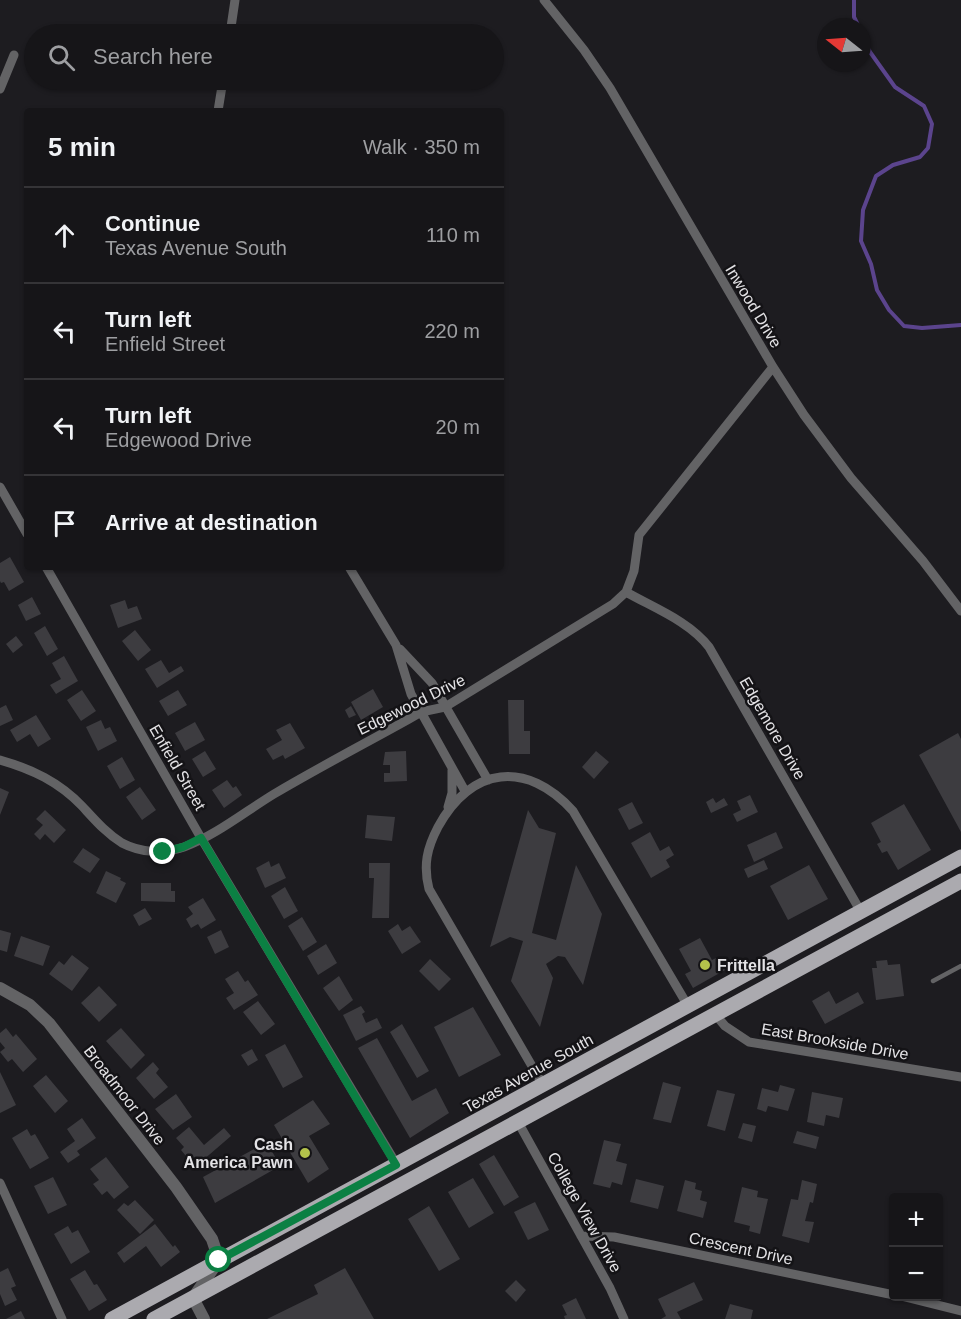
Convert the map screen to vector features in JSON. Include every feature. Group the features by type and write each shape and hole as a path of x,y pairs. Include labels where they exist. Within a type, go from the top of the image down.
{"main road":[{"name":"Texas Avenue South","path":"112,1319 961,857"},
{"path":"940,892 961,869"},
{"path":"154,1319 961,881"},
{"path":"589,1083 597,1067 686,1019 689,1012 688,1006"}],"street":[{"path":"231,24 235,0"},
{"name":"Inwood Drive","path":"544,0 584,50 610,88 773,367 804,415 851,478 923,561 961,611"},
{"path":"0,89 14,55"},
{"path":"218,108 221,90"},
{"path":"626,592 634,571 639,535 773,367"},
{"path":"0,487 24,529"},
{"name":"Enfield Street","path":"48,570 201,838 396,1165"},
{"path":"351,570 396,645 423,672 488,780"},
{"name":"Edgewood Drive","path":"0,760 48,778 67,792 106,833 124,843 140,850 163,852 183,847 421,712 445,707 613,604 626,592"},
{"name":"Edgemore Drive","path":"626,592 690,627 709,647 861,912"},
{"path":"396,645 411,694 465,791"},
{"path":"452,768 452,793 448,809 429,844 426,857 425,874 429,889 543,1085"},
{"path":"448,809 475,784 512,775 540,784 564,801 579,821 688,1006"},
{"name":"Broadmoor Drive","path":"0,988 30,1005 49,1023 182,1195 212,1239 219,1260"},
{"name":"East Brookside Drive","path":"715,1014 725,1026 749,1042 961,1077"},
{"name":"College View Drive","path":"518,1122 610,1288 624,1319"},
{"path":"0,1184 62,1319"},
{"name":"Crescent Drive","path":"581,1236 614,1237 889,1294"},
{"path":"204,1319 193,1298 219,1260"},
{"path":"921,1301 961,1311"}],"lane":[{"path":"933,981 961,966"}],"building":[{"path":"10,557 24,582 9,591 4,582 0,581 0,563"},
{"path":"32,597 41,614 26,621 18,605"},
{"path":"125,600 128,609 137,606 142,619 118,628 110,605"},
{"path":"45,626 58,649 47,656 34,633"},
{"path":"135,630 151,650 138,661 122,641"},
{"path":"16,636 23,645 13,653 6,644"},
{"path":"64,656 78,681 56,694 50,685 61,679 52,663"},
{"path":"161,660 169,673 181,666 184,671 157,688 145,669"},
{"path":"373,689 383,707 361,720 351,702"},
{"path":"82,690 96,711 81,721 67,700"},
{"path":"178,690 187,705 168,716 159,701"},
{"path":"508,700 524,700 524,731 530,731 530,754 509,754"},
{"path":"6,705 13,720 0,726 0,708"},
{"path":"351,706 356,715 349,718 345,710"},
{"path":"36,715 51,739 38,747 30,734 17,742 10,730"},
{"path":"101,720 105,729 110,727 117,741 98,751 86,727"},
{"path":"195,722 205,740 185,751 175,733"},
{"path":"290,723 305,748 285,759 283,755 273,760 266,749 282,740 276,730"},
{"path":"958,733 961,739 961,832 919,755"},
{"path":"205,751 216,769 203,777 192,759"},
{"path":"406,751 407,781 384,782 384,773 390,773 390,765 383,765 385,752"},
{"path":"596,751 609,762 594,779 582,767"},
{"path":"122,757 135,780 120,789 107,766"},
{"path":"227,780 233,788 236,786 242,795 224,808 212,790"},
{"path":"140,787 156,810 142,820 126,797"},
{"path":"0,788 9,792 0,815"},
{"path":"750,795 758,812 737,822 733,814 741,810 737,801"},
{"path":"713,798 716,803 724,798 728,805 711,813 706,802"},
{"path":"632,802 643,823 629,830 618,809"},
{"path":"904,804 931,850 898,870 887,851 882,853 877,844 881,842 871,823"},
{"path":"45,810 66,830 54,843 45,834 40,840 34,834 43,825 36,819"},
{"path":"528,810 539,828 556,833 532,933 556,940 576,865 602,914 583,985 565,957 558,956 546,964 553,978 540,1027 511,981 523,941 510,937 490,947"},
{"path":"367,815 395,817 392,841 365,838"},
{"path":"650,832 660,851 669,846 674,855 666,860 670,867 651,878 631,843"},
{"path":"776,832 783,848 754,862 747,845"},
{"path":"83,848 100,859 90,873 73,862"},
{"path":"764,860 768,869 748,878 744,869"},
{"path":"269,861 271,867 279,863 286,878 265,888 256,868"},
{"path":"369,863 390,863 389,918 372,918 374,878 369,878"},
{"path":"809,865 828,899 788,920 770,886"},
{"path":"106,871 126,883 116,903 96,893"},
{"path":"141,883 171,883 171,891 175,891 175,902 141,901"},
{"path":"285,887 298,911 284,919 271,896"},
{"path":"203,898 216,920 201,929 198,924 191,928 186,919 193,914 188,907"},
{"path":"145,908 152,919 139,926 133,915"},
{"path":"302,917 317,942 303,951 288,926"},
{"path":"398,924 402,931 410,926 421,942 402,954 388,931"},
{"path":"0,930 11,933 7,952 0,950"},
{"path":"221,930 229,947 215,954 207,937"},
{"path":"21,936 50,946 43,966 14,956"},
{"name":"Frittella","path":"700,938 712,960 718,957 725,970 693,988 685,974 691,971 679,949"},
{"path":"326,944 337,963 318,975 307,956"},
{"path":"72,955 89,968 72,991 49,974 59,961 64,965"},
{"path":"430,959 451,979 439,991 419,971"},
{"path":"887,960 888,965 900,964 904,996 876,1000 872,968 877,968 876,961"},
{"path":"238,971 245,982 248,980 258,995 234,1010 226,998 234,993 225,979"},
{"path":"339,976 353,1000 339,1011 323,988"},
{"path":"99,986 117,1005 99,1022 81,1003"},
{"path":"829,991 836,1004 858,992 864,1003 825,1024 812,1001"},
{"path":"258,1001 275,1024 261,1035 243,1012"},
{"path":"361,1006 365,1012 362,1014 366,1023 377,1018 382,1028 356,1041 343,1015"},
{"path":"473,1007 501,1055 459,1077 434,1027"},
{"path":"402,1024 429,1071 417,1078 390,1032"},
{"path":"6,1028 13,1037 16,1034 37,1059 23,1072 12,1059 8,1062 0,1052 5,1048 0,1042 0,1033"},
{"path":"121,1028 145,1055 131,1069 106,1041"},
{"path":"377,1038 412,1101 436,1088 449,1113 410,1138 358,1048"},
{"path":"285,1044 303,1077 283,1088 265,1055"},
{"path":"252,1049 258,1060 248,1066 241,1055"},
{"path":"153,1062 159,1069 156,1073 168,1087 154,1099 136,1078"},
{"path":"0,1072 16,1105 0,1113"},
{"path":"46,1075 68,1101 55,1113 33,1086"},
{"path":"663,1082 681,1087 671,1123 653,1119"},
{"path":"780,1085 795,1089 788,1111 768,1106 766,1112 757,1109 762,1088 778,1092"},
{"path":"717,1090 735,1094 725,1131 707,1126"},
{"path":"812,1092 843,1098 839,1118 826,1115 824,1126 807,1122"},
{"path":"176,1094 192,1117 173,1130 155,1109"},
{"name":"Cash America Pawn","path":"313,1100 330,1124 309,1136 329,1169 308,1183 274,1125"},
{"path":"82,1118 96,1138 77,1151 80,1155 68,1163 60,1152 75,1141 67,1129"},
{"path":"743,1123 756,1126 752,1142 738,1138"},
{"path":"189,1127 204,1145 224,1128 231,1136 195,1167 181,1150 184,1147 176,1138"},
{"path":"27,1129 31,1136 35,1134 49,1158 30,1169 12,1138"},
{"path":"797,1131 819,1137 816,1149 793,1143"},
{"path":"604,1140 621,1144 616,1161 627,1164 622,1185 612,1182 610,1188 593,1184"},
{"path":"267,1142 280,1166 215,1203 203,1177"},
{"path":"494,1155 519,1197 504,1206 479,1164"},
{"path":"106,1157 129,1187 114,1199 107,1191 102,1195 93,1184 99,1180 90,1169"},
{"path":"53,1177 67,1205 48,1214 34,1186"},
{"path":"473,1178 494,1213 469,1228 448,1192"},
{"path":"636,1179 664,1186 658,1209 630,1202"},
{"path":"685,1180 696,1183 695,1189 702,1191 700,1200 707,1202 703,1218 677,1211"},
{"path":"802,1180 817,1184 813,1203 810,1202 805,1221 814,1222 809,1243 782,1236 791,1199 798,1200"},
{"path":"742,1187 758,1191 757,1197 768,1199 760,1234 749,1231 750,1226 734,1222"},
{"path":"135,1200 154,1220 140,1234 117,1210 124,1203 128,1206"},
{"path":"535,1202 549,1230 528,1240 514,1212"},
{"path":"429,1206 460,1259 439,1271 408,1219"},
{"path":"155,1224 173,1247 175,1245 180,1252 161,1267 146,1246 124,1263 117,1253"},
{"path":"68,1226 72,1233 78,1230 90,1252 71,1264 54,1234"},
{"path":"8,1268 16,1286 11,1288 17,1300 5,1306 0,1294 0,1272"},
{"path":"345,1268 374,1319 267,1319 318,1294 314,1285"},
{"path":"85,1270 107,1300 89,1311 70,1279"},
{"path":"516,1280 526,1290 516,1302 505,1291"},
{"path":"694,1282 703,1300 677,1312 681,1319 661,1319 666,1316 658,1299"},
{"path":"576,1298 586,1319 565,1319 564,1316 567,1315 562,1305"},
{"path":"730,1304 753,1310 751,1319 725,1319"},
{"path":"21,1311 25,1319 6,1319"}],"waterway":[{"path":"854,0 854,18"},
{"path":"871,53 895,87 924,106 932,124 928,148 920,157 893,165 876,176 863,210 861,241 871,264 877,290 889,310 904,326 922,328 961,325"}],"place":[{"name":"Frittella","path":"705,965"},
{"name":"Cash America Pawn","path":"305,1153"}],"route":[{"path":"163,852 183,847 201,838 396,1165 219,1260"}]}
